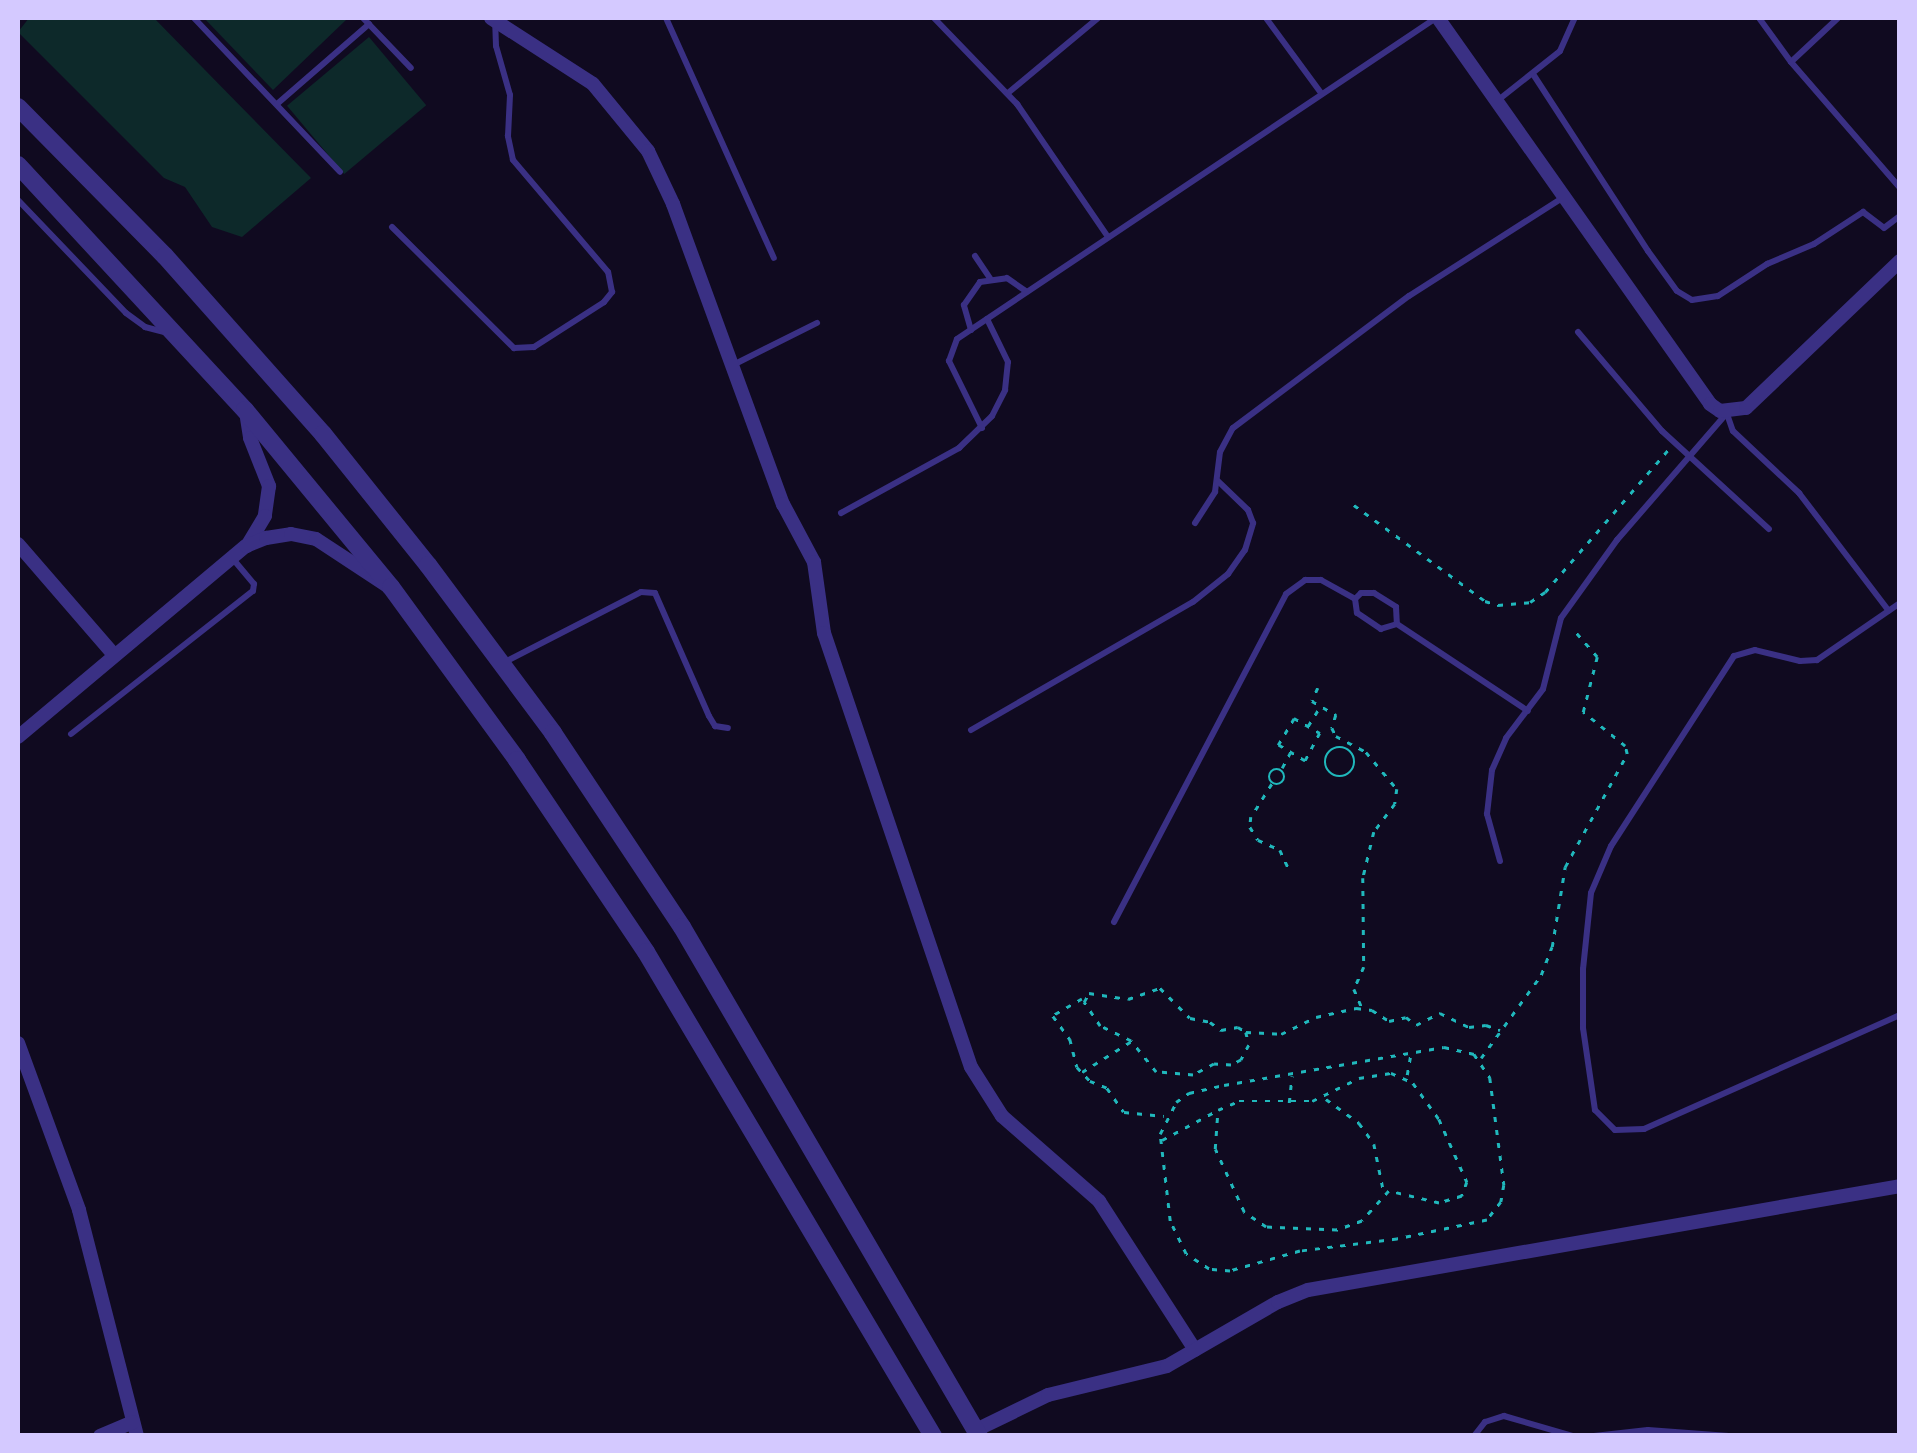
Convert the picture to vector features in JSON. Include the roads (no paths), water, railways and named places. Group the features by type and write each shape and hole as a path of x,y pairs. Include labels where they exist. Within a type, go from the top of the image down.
{"street":[{"path":"493,18 570,66 632,127 662,177 784,504 814,562 824,633 971,1067 1002,1116 1099,1201 1196,1350"},
{"path":"1437,18 1710,404 1727,413 1746,408 1898,266"},
{"path":"18,107 165,256 268,370 376,498 502,664 610,815 682,928 977,1433 1048,1395 1150,1372 1278,1302 1308,1290 1900,1186"},
{"path":"18,165 246,410 391,587 610,895 933,1436"},
{"path":"18,737 246,546 265,516 269,486 250,438 246,410"},
{"path":"246,546 278,534 304,535 327,545 391,587"},
{"path":"18,544 114,656"},
{"path":"18,1042 79,1210 135,1429 100,1436"}],"lane":[{"path":"194,18 340,172"},
{"path":"392,227 514,348 534,347 609,298 612,285 608,272 514,160 508,136 510,95 496,46 493,18"},
{"path":"666,18 774,258"},
{"path":"934,18 1008,94 1108,237"},
{"path":"1008,94 1098,18"},
{"path":"1266,18 1321,93"},
{"path":"982,428 948,361 952,345 1437,18"},
{"path":"1496,102 1560,51 1575,18"},
{"path":"1759,18 1791,62 1900,188"},
{"path":"1791,62 1838,18"},
{"path":"277,104 366,21 412,68"},
{"path":"1532,74 1676,291 1692,300 1718,296 1768,264 1814,244 1863,212 1884,228 1900,216"},
{"path":"1195,523 1218,481 1220,452 1234,428 1409,296 1563,197"},
{"path":"18,200 135,321 156,331 178,334"},
{"path":"975,256 990,278"},
{"path":"971,330 964,314 967,296 990,278 1007,278 1028,292"},
{"path":"841,514 959,448 982,428 999,404 1008,376 1004,348 986,319"},
{"path":"732,365 817,323"},
{"path":"1578,332 1674,443 1769,530"},
{"path":"1500,861 1487,814 1488,785 1506,738 1528,711 1548,676 1561,618 1616,540 1727,413"},
{"path":"1727,413 1733,431 1789,482 1889,611"},
{"path":"970,730 1193,602 1228,574 1252,537 1253,523 1248,510 1218,481"},
{"path":"71,734 253,591 254,584 232,558"},
{"path":"1114,922 1286,594 1305,580 1321,580 1355,599"},
{"path":"1355,599 1365,591 1374,593 1396,607 1397,624"},
{"path":"502,664 642,592 655,593 709,716 715,726 728,728"},
{"path":"1355,599 1357,613 1381,629 1397,624"},
{"path":"1900,603 1817,660 1800,662 1755,650 1734,656 1611,846 1592,893 1583,969 1583,1028 1595,1110 1615,1130 1644,1129 1788,1069 1900,1015"},
{"path":"1397,624 1528,711"},
{"path":"1474,1436 1485,1422 1504,1416 1574,1436"},
{"path":"816,1436 838,1436"},
{"path":"1594,1436 1729,1436"}]}
